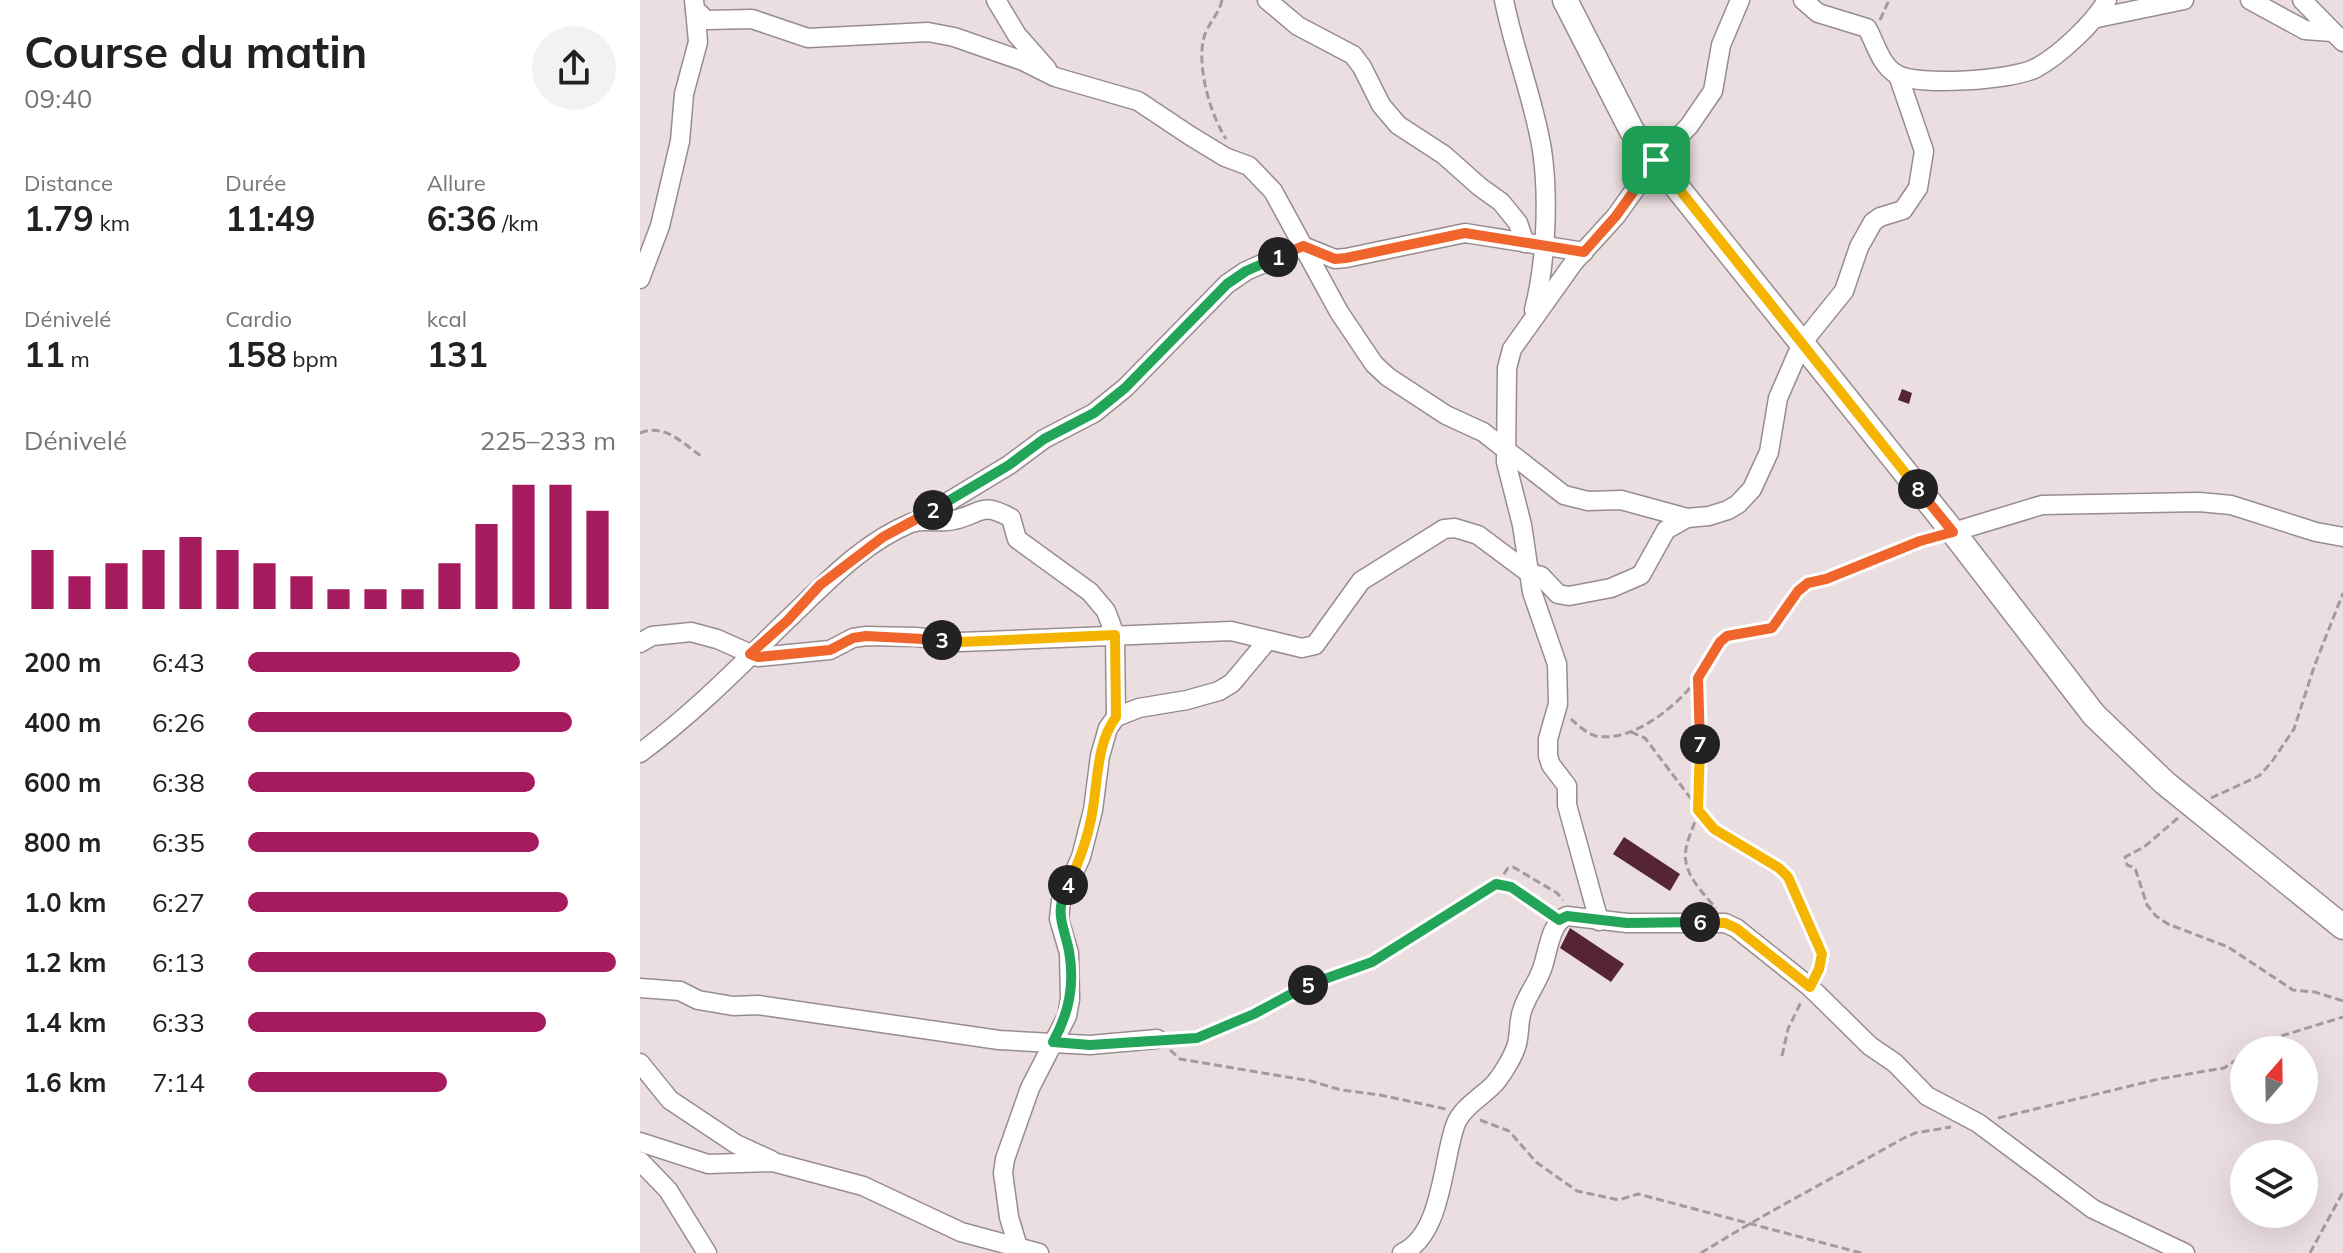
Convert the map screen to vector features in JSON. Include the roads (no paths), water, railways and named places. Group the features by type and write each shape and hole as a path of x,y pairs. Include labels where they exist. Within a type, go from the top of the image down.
{"street":[{"path":"996,0 1017,35 1055,77"},
{"path":"1267,0 1298,26 1353,55 1381,105 1398,125 1444,155 1501,202 1518,223 1525,243"},
{"path":"1504,0 1542,151 1545,245 1542,277 1531,321"},
{"path":"1565,0 1626,121 1953,532 2094,715 2193,806 2343,927"},
{"path":"1599,921 1567,805 1567,786 1548,756 1548,739 1558,704 1557,664 1532,592 1505,449 1507,368 1512,349 1531,321 1616,216 1656,160 1689,126 1713,91 1721,45 1740,0"},
{"path":"1803,0 1818,13 1867,28 1884,64 1898,75 1937,81 2007,75 2035,69 2097,18 2107,0"},
{"path":"2097,18 2184,0"},
{"path":"2250,0 2305,30 2338,37"},
{"path":"2302,0 2338,37"},
{"path":"694,4 706,20 752,19 808,38 928,32 954,37 1023,61 1055,77 1138,101 1225,157 1249,166 1273,191 1339,312 1374,364 1388,377 1446,415 1483,432 1564,495 1575,500 1621,500 1687,518 1728,510 1752,489 1769,452 1778,398 1802,343 1844,291 1859,247 1873,222 1903,210 1918,188 1924,151 1898,75"},
{"path":"640,279 660,226 680,141 684,94 698,42 694,4"},
{"path":"640,753 700,705 820,585 883,537 915,522 1009,465 1044,439 1094,413 1125,388 1227,284 1246,271 1303,246 1335,259 1465,233 1584,252"},
{"path":"1953,532 2042,505 2199,502 2231,505 2316,532 2343,537"},
{"path":"915,522 953,521 982,509 1002,513 1011,518 1017,539 1090,592 1106,611 1115,635 1116,717"},
{"path":"640,643 652,636 691,632 717,639 758,657 830,650 853,638 866,636 960,642 1231,631 1302,648 1315,645 1361,581 1444,529 1455,528 1478,535 1529,573 1541,576 1558,594 1569,596 1611,588 1641,575 1666,530 1687,518"},
{"path":"1018,1247 1009,1217 1003,1173 1030,1088 1067,1016 1070,999 1069,953 1059,919 1061,901 1081,857 1108,728 1116,717 1139,708 1219,691 1232,683 1268,640"},
{"path":"1402,1253 1420,1239 1430,1222 1455,1124 1496,1082 1517,1044 1518,1020 1563,918 1725,923 1736,928 1810,987 1927,1096 1978,1123 2093,1209 2185,1253"},
{"path":"640,988 680,991 698,1000 733,1006 758,1005 999,1040 1090,1045 1157,1039"},
{"path":"640,1063 670,1100 736,1144 773,1162 863,1186 961,1232 1039,1253"},
{"path":"640,1142 708,1164 773,1162"},
{"path":"640,1161 668,1190 707,1253"}]}
